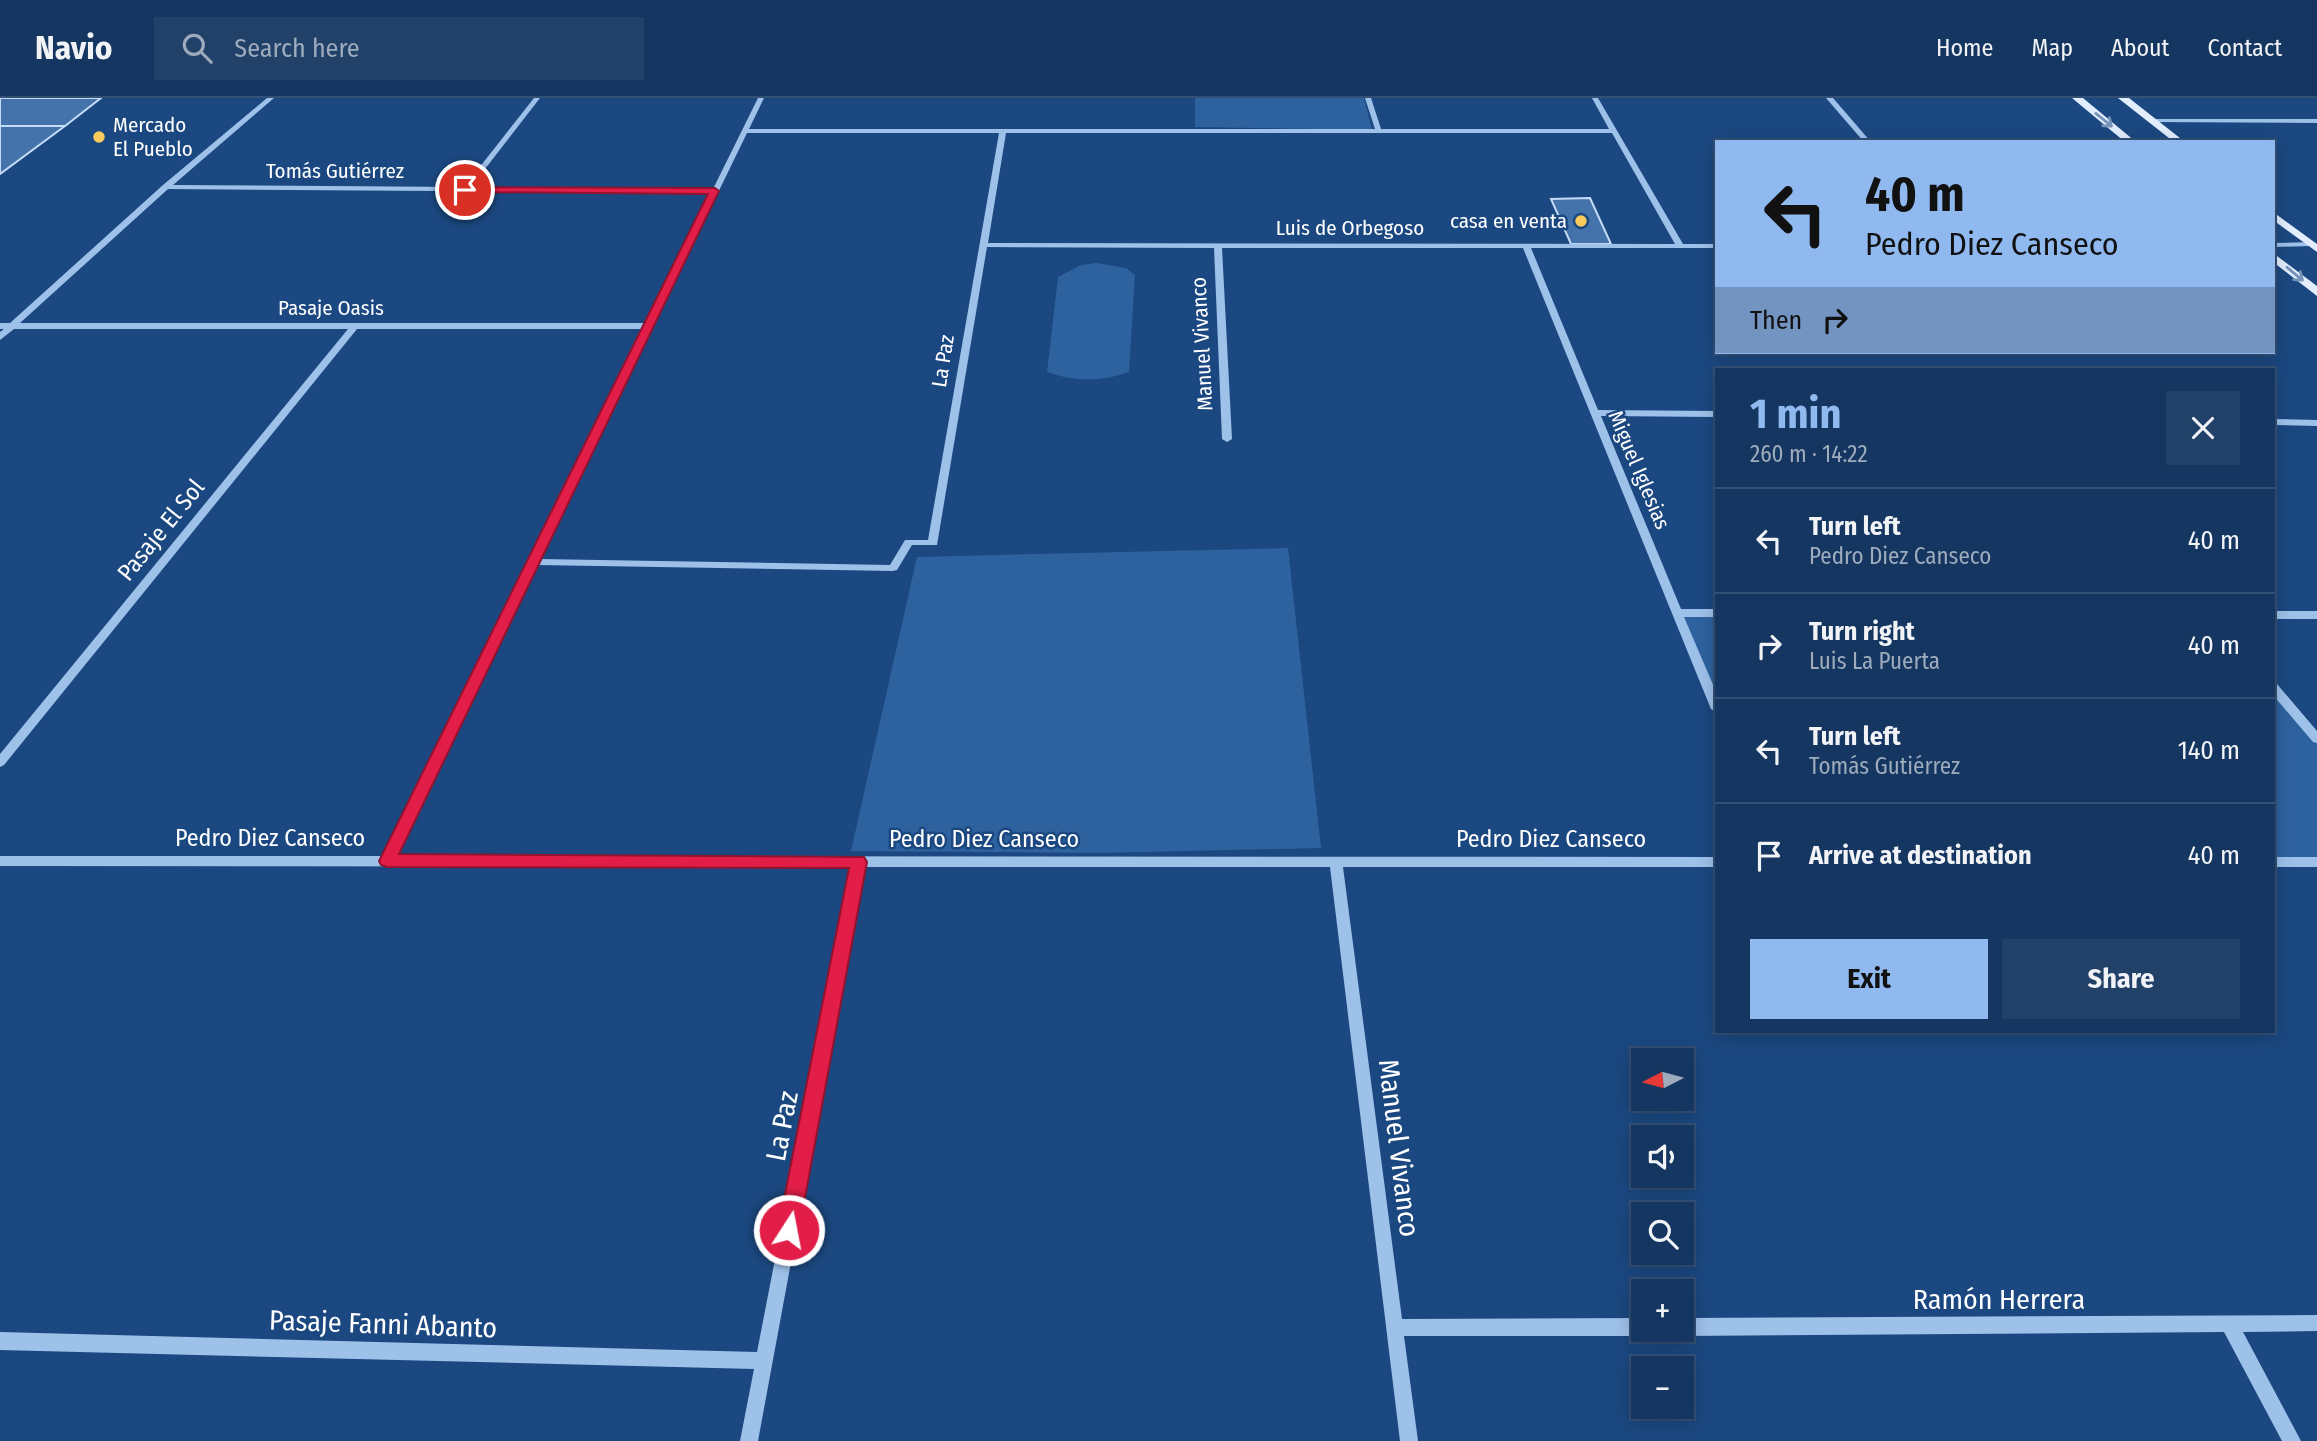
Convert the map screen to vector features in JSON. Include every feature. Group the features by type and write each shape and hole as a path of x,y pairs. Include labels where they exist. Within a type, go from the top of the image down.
{"main road":[{"path":"2077,98 2130,140"},
{"path":"2123,98 2177,140"},
{"path":"2275,217 2314,246"},
{"path":"2275,258 2317,292"}],"street":[{"path":"0,337 166,187 271,98"},
{"path":"465,190 537,98"},
{"path":"387,861 761,98"},
{"path":"1368,98 1379,132"},
{"path":"1595,98 1680,246"},
{"path":"1829,98 1866,140"},
{"path":"2153,121 2317,121"},
{"path":"745,131 1614,131"},
{"name":"La Paz","path":"534,562 894,568 909,542 933,543 1003,131"},
{"name":"Tomás Gutiérrez","path":"166,187 715,191"},
{"name":"Luis de Orbegoso","path":"983,245 1715,246"},
{"path":"2275,245 2314,246"},
{"name":"Manuel Vivanco","path":"1218,246 1227,439"},
{"name":"Miguel Iglesias","path":"1526,246 1715,704"},
{"path":"0,326 13,326"},
{"name":"Pasaje Oasis","path":"13,326 649,326"},
{"name":"Pasaje El Sol","path":"0,762 355,326"},
{"path":"1594,412 1715,414"},
{"path":"2275,422 2317,423"},
{"path":"1678,613 1715,613"},
{"path":"2275,615 2317,615"},
{"path":"2275,689 2317,739"},
{"name":"Pedro Diez Canseco","path":"0,861 1715,862"},
{"name":"Manuel Vivanco","path":"1336,861 1409,1441"},
{"name":"La Paz","path":"749,1441 858,862"},
{"path":"2275,862 2317,862"},
{"name":"Ramón Herrera","path":"1694,1327 2317,1323"},
{"path":"2229,1324 2292,1441"},
{"path":"1395,1328 1631,1327"},
{"name":"Pasaje Fanni Abanto","path":"0,1341 764,1362"}],"shaded area":[{"path":"1195,98 1364,98 1372,130 1195,127"},
{"path":"1096,263 1126,268 1135,275 1129,372 1088,380 1047,372 1058,277 1081,265"},
{"path":"1288,548 1321,848 1098,853 851,851 917,557"},
{"path":"1678,613 1715,613 1715,704"},
{"path":"2275,689 2317,739 2317,862 2275,862"}],"building":[{"path":"0,98 101,98 65,126 0,126"},
{"path":"0,126 65,126 0,174"},
{"name":"casa en venta","path":"1590,198 1611,244 1571,244 1551,199"}],"place":[{"name":"Mercado El Pueblo","path":"99,137"},
{"name":"casa en venta","path":"1581,221"}],"route":[{"path":"465,190 715,191 387,861 858,862 789,1230"}]}
